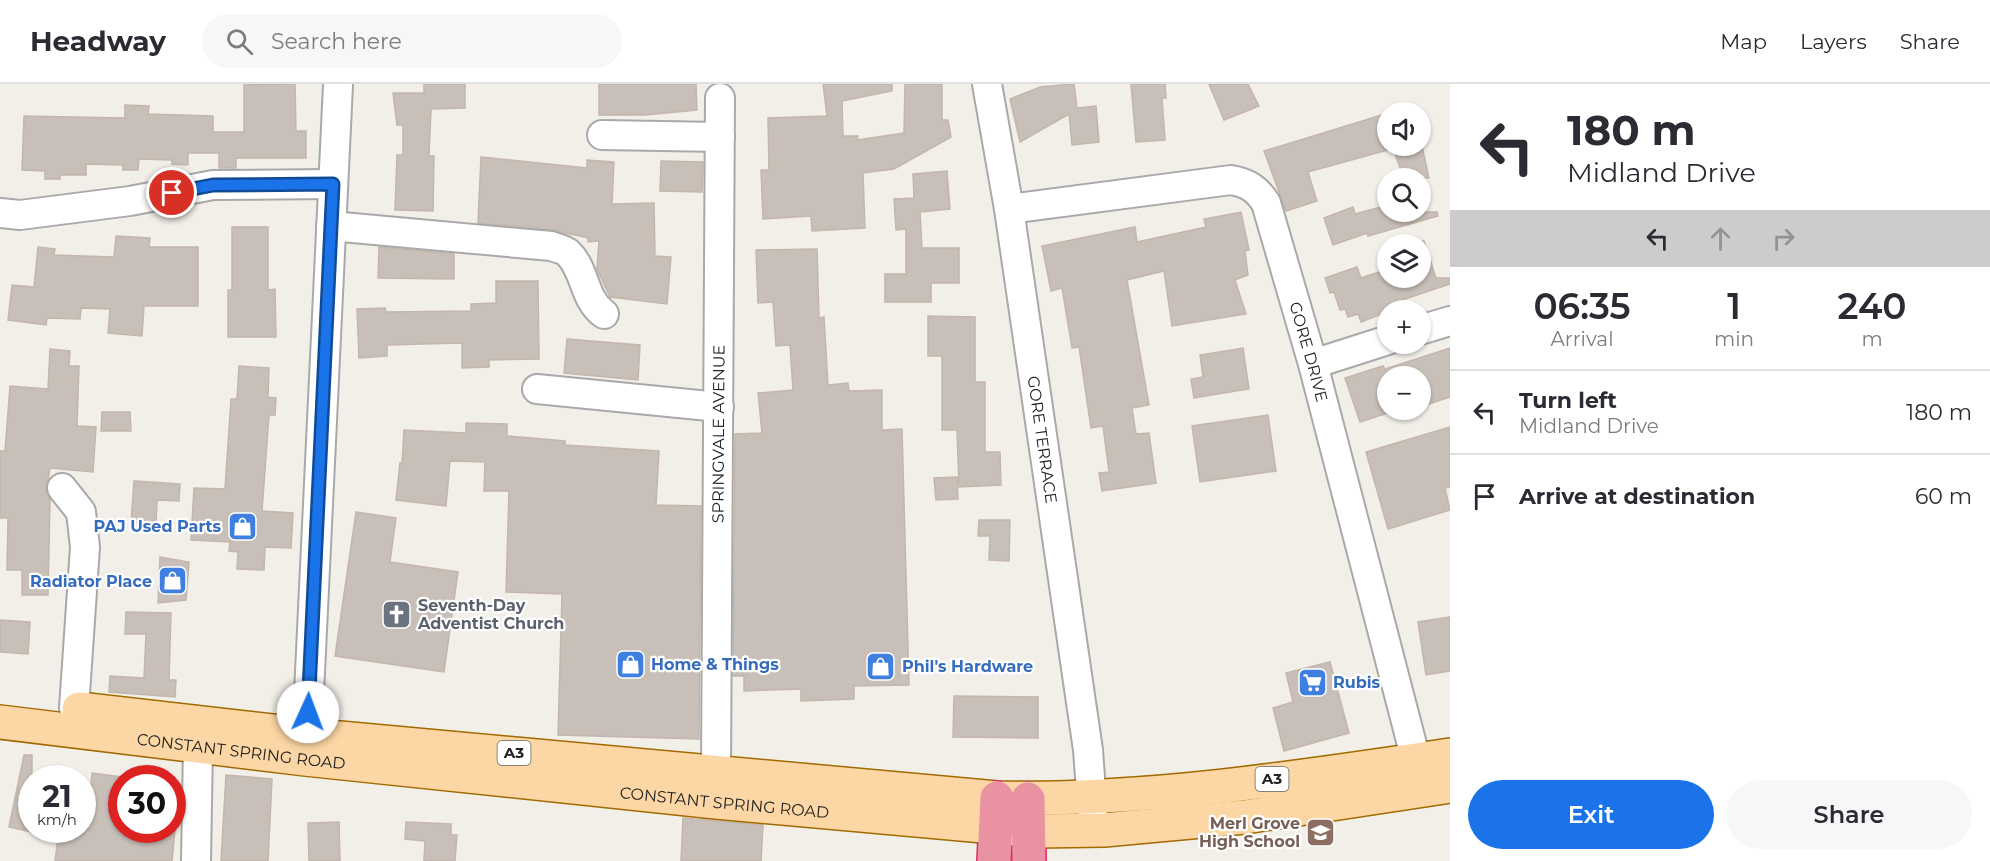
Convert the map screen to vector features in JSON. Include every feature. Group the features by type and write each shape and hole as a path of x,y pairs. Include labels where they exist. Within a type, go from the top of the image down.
{"highway":[{"path":"994,861 1016,823"}],"main road":[{"name":"CONSTANT SPRING ROAD","path":"0,699 307,735 716,772 1016,823 1092,795 1216,787 1450,755"},
{"name":"CONSTANT SPRING ROAD","path":"0,722 645,795 1094,831 1245,817 1450,786"}],"street":[{"name":"GORE TERRACE","path":"987,84 1010,209 1086,738 1094,831"},
{"path":"307,735 338,85"},
{"name":"SPRINGVALE AVENUE","path":"716,772 720,98"},
{"path":"602,135 720,137"},
{"name":"GORE DRIVE","path":"1010,209 1231,180 1252,186 1266,203 1313,364 1416,760"},
{"path":"0,213 20,215 130,201 213,185 333,184"},
{"path":"330,226 551,246 568,252 578,268 589,297 604,314"},
{"path":"1431,327 1450,321"},
{"path":"1313,364 1377,344"},
{"path":"537,389 719,407"},
{"path":"62,488 81,512 85,547 74,708"},
{"path":"196,861 198,746"}],"building":[{"path":"295,84 296,131 306,131 306,158 236,158 236,168 219,168 219,153 188,153 188,165 172,164 172,160 139,159 138,170 123,170 123,165 86,164 86,175 60,175 60,179 45,179 45,171 22,170 24,116 125,118 125,105 149,106 148,114 213,116 213,132 244,132 244,85"},
{"path":"424,84 465,84 465,108 431,109 429,156 434,156 433,211 395,210 397,155 403,155 403,125 397,125 393,93 424,93"},
{"path":"599,84 696,84 697,110 645,115 599,115"},
{"path":"823,84 892,84 892,91 842,101 843,136 858,136 857,140 904,133 905,84 942,84 942,120 948,120 951,137 894,169 863,173 865,228 812,231 811,216 763,219 761,170 769,170 768,118 827,116"},
{"path":"1074,84 1077,108 1096,106 1099,142 1072,145 1069,114 1020,142 1010,99 1040,87"},
{"path":"1131,84 1165,84 1166,98 1162,98 1165,140 1136,142"},
{"path":"1209,84 1248,84 1259,106 1224,120"},
{"path":"1377,116 1377,153 1308,172 1317,201 1286,211 1264,151"},
{"path":"1396,156 1424,156 1427,168 1400,168"},
{"path":"481,157 587,168 587,160 614,162 612,204 654,203 655,256 671,257 667,304 610,297 597,269 599,241 588,242 588,238 553,230 478,223"},
{"path":"661,161 703,162 702,192 660,191"},
{"path":"947,171 950,209 920,212 922,248 959,248 959,283 931,283 931,302 885,302 885,274 906,274 906,229 896,230 894,199 914,198 913,174"},
{"path":"1353,207 1355,214 1377,208 1377,222 1417,222 1368,236 1367,233 1333,245 1324,218"},
{"path":"1241,212 1249,250 1245,251 1248,275 1235,280 1246,314 1172,326 1164,271 1127,280 1149,405 1132,408 1136,434 1149,433 1156,483 1102,491 1099,473 1109,472 1103,426 1091,428 1079,347 1072,348 1062,288 1051,291 1042,246 1135,227 1137,242 1206,227 1204,219"},
{"path":"1431,212 1437,212 1438,216 1431,218"},
{"path":"232,227 268,227 268,290 275,289 276,337 228,337 228,290 232,290"},
{"path":"116,236 150,238 149,247 198,247 198,306 144,306 142,336 108,333 110,309 81,308 80,319 47,318 46,325 8,320 12,285 34,287 38,247 55,249 54,255 114,257"},
{"path":"379,247 454,254 454,279 378,278"},
{"path":"817,249 819,318 824,317 828,385 848,383 849,391 882,390 882,430 902,429 909,685 854,686 854,699 801,701 801,689 744,691 744,676 733,676 735,434 762,433 758,393 793,390 790,345 776,346 773,302 758,303 756,250"},
{"path":"1431,263 1436,278 1450,278 1450,284 1402,300 1377,300 1377,316 1361,322 1358,314 1348,317 1345,309 1340,310 1334,292 1330,293 1325,278 1357,267 1361,278 1377,273 1377,288 1431,288"},
{"path":"496,281 538,281 539,359 489,360 489,367 462,368 462,343 387,345 387,356 359,358 357,309 385,308 386,312 471,311 471,304 496,303"},
{"path":"928,316 975,317 975,382 985,382 985,452 1000,452 1001,485 959,487 957,430 942,430 942,356 928,356"},
{"path":"567,339 640,345 638,380 564,373"},
{"path":"1243,348 1249,389 1194,398 1191,379 1203,377 1200,355"},
{"path":"1450,348 1450,397 1431,403 1431,366 1394,366"},
{"path":"50,349 70,351 69,366 79,366 77,426 96,427 93,472 50,468 46,490 50,499 48,595 22,595 22,570 7,570 8,518 0,518 0,451 5,451 10,386 48,389"},
{"path":"239,366 269,368 268,397 276,398 275,415 269,415 262,511 293,513 291,548 265,547 264,570 237,569 238,552 229,551 230,542 191,540 194,488 225,489 231,399 237,399"},
{"path":"1377,368 1377,417 1360,422 1345,378"},
{"path":"102,412 130,412 131,431 101,431"},
{"path":"1268,415 1276,471 1200,482 1192,426"},
{"name":"Home & Things","path":"466,423 507,424 507,436 565,441 565,445 659,451 656,505 701,506 699,739 558,735 562,594 506,592 509,491 484,491 485,462 450,461 446,506 396,500 400,463 402,464 404,430 466,433"},
{"path":"1450,427 1450,487 1445,488 1450,510 1388,529 1366,452"},
{"path":"957,477 958,499 936,500 934,478"},
{"path":"134,481 180,484 179,501 157,500 156,524 131,523"},
{"name":"Seventh-Day Adventist Church","path":"356,512 396,518 390,562 458,572 444,672 335,656"},
{"path":"979,520 1010,520 1009,561 989,560 990,536 978,536"},
{"name":"Radiator Place","path":"160,557 189,562 186,600 158,603"},
{"path":"126,612 171,613 169,680 176,680 175,697 109,692 110,676 144,678 146,634 125,634"},
{"path":"1450,617 1450,671 1426,675 1418,622"},
{"path":"0,620 30,622 28,654 0,652"},
{"name":"Rubis","path":"1330,662 1349,733 1284,751 1273,708 1293,702 1286,673"},
{"path":"954,696 1038,697 1038,738 953,737"},
{"path":"24,755 32,755 32,765 22,765"},
{"path":"96,774 108,775 108,843 174,843 172,861 55,861 57,843 96,843"},
{"path":"226,775 272,779 268,861 221,861"},
{"path":"18,784 18,829 9,827"},
{"path":"683,818 763,825 761,861 681,861"},
{"path":"339,822 340,861 309,861 308,823"},
{"path":"406,822 451,824 451,835 457,835 455,861 424,861 425,841 405,839"}],"place":[{"name":"PAJ Used Parts","path":"242,526"},
{"name":"Radiator Place","path":"173,581"},
{"name":"Seventh-Day Adventist Church","path":"397,614"},
{"name":"Home & Things","path":"630,664"},
{"name":"Phil's Hardware","path":"881,666"},
{"name":"Rubis","path":"1312,682"},
{"name":"Merl Grove High School","path":"1321,832"}],"route":[{"path":"172,193 213,185 333,184 308,712"}]}
